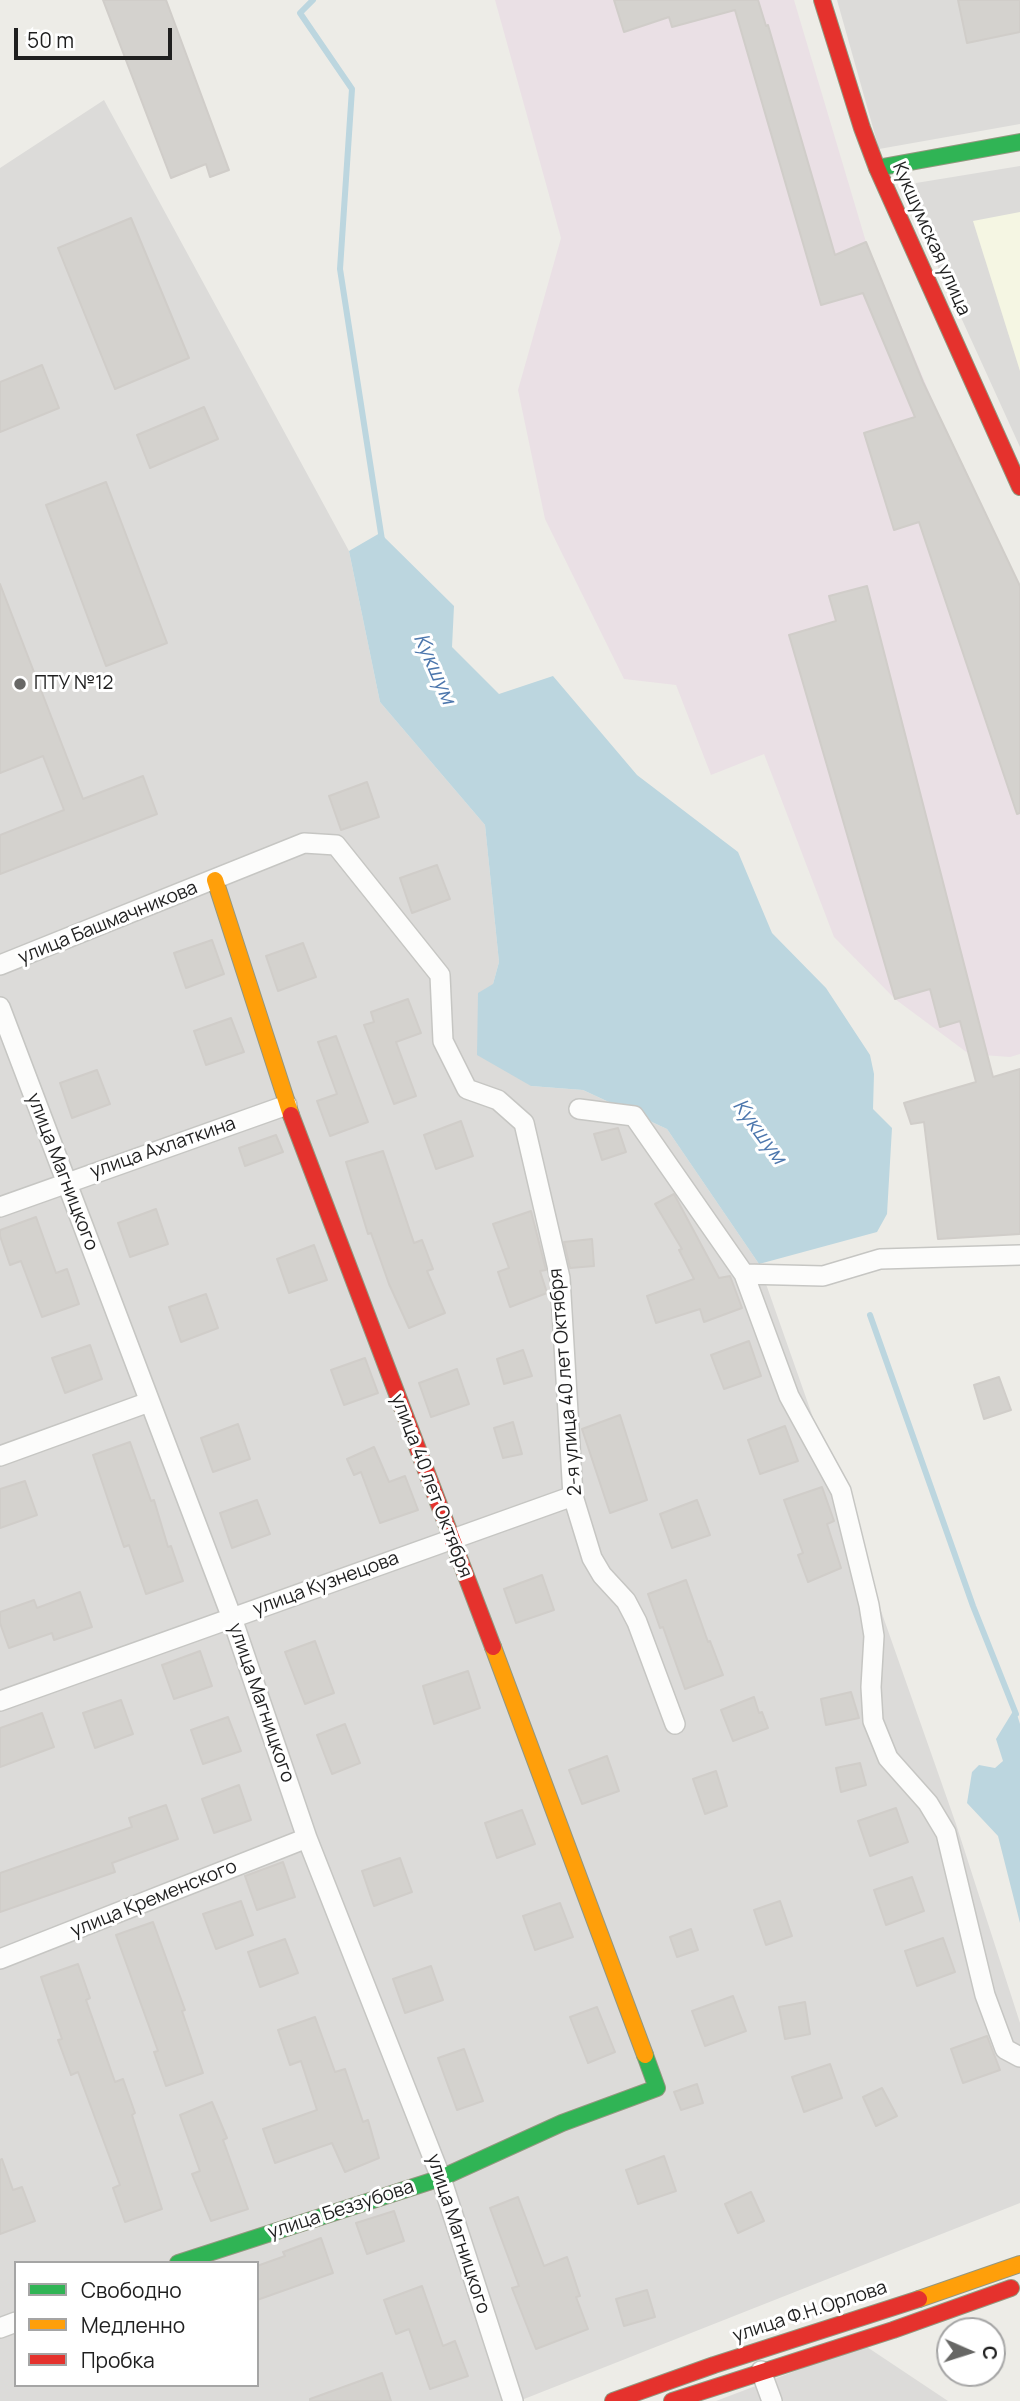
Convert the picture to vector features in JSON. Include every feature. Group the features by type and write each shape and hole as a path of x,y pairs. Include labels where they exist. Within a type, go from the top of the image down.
{"street":[{"name":"Кукшумская улица","path":"822,0 877,168 1020,487"},
{"path":"877,168 1020,142"},
{"name":"2-я улица 40 лет Октября","path":"215,880 304,843 336,845 440,975 443,1041 467,1089 498,1100 524,1123 560,1278 573,1496 592,1558 602,1575 626,1601 637,1622 675,1724"},
{"name":"улица Башмачникова","path":"0,965 215,880"},
{"name":"улица 40 лет Октября","path":"215,880 287,1105 657,2088"},
{"name":"улица Магницкого","path":"0,1007 232,1618 307,1838 441,2178 513,2401"},
{"name":"улица Ахлаткина","path":"0,1207 287,1105"},
{"path":"579,1109 635,1116 744,1274 789,1396 841,1491 874,1636 871,1687 873,1721 888,1758 928,1803 946,1833 985,1995 1005,2049 1020,2056"},
{"path":"744,1274 823,1276 880,1259 1020,1255"},
{"path":"0,1456 149,1402"},
{"name":"улица Кузнецова","path":"0,1701 573,1496"},
{"name":"улица Кременского","path":"0,1959 307,1838"},
{"name":"улица Беззубова","path":"184,2261 441,2178 562,2123 657,2088"},
{"name":"улица Ф.Н.Орлова","path":"613,2401 1020,2264"},
{"path":"672,2401 893,2330 1020,2285"},
{"path":"761,2371 772,2401"}],"shaded area":[{"path":"495,0 794,0 866,242 935,406 1020,586 1020,1054 1010,1057 969,1054 895,999 834,937 764,754 711,775 676,685 624,679 545,519 518,390 561,238"},
{"path":"837,0 1020,0 1020,124 879,149"},
{"path":"104,100 349,551 380,702 485,825 499,962 493,984 531,1086 583,1090 667,1129 759,1264 956,1824 1020,2023 1020,2203 519,2401 0,2401 0,168"},
{"path":"1020,166 1020,447 908,201 916,183"},
{"path":"1020,212 1020,371 973,221"},
{"path":"864,2345 948,2401 716,2401"}],"water":[{"path":"380,533 454,606 452,647 499,694 553,676 637,775 738,852 772,933 826,988 870,1055 874,1074 873,1109 892,1128 887,1214 877,1232 759,1264 667,1129 583,1090 531,1086 477,1055 478,993 493,984 499,962 485,825 380,702 349,551"},
{"path":"1015,1708 1020,1724 1020,1923 998,1836 967,1803 972,1772 979,1765 995,1768 1003,1761 996,1739"}],"building":[{"path":"103,0 166,0 229,170 210,177 206,164 171,178"},
{"path":"614,0 758,0 766,26 768,25 835,255 866,242 923,382 1020,586 1020,813 1017,814 919,522 894,530 864,433 915,417 863,293 821,305 735,10 672,27 669,17 624,32"},
{"path":"958,0 1020,0 1020,32 967,43"},
{"path":"131,218 189,358 115,389 58,248"},
{"path":"42,365 59,408 0,432 0,382"},
{"path":"204,407 218,439 150,468 137,435"},
{"path":"106,482 167,643 106,666 46,505"},
{"name":"ПТУ №12","path":"0,584 83,799 143,776 157,814 0,874 0,835 64,810 43,756 0,773"},
{"path":"867,586 993,1077 1020,1069 1020,1234 938,1239 924,1122 911,1124 904,1103 976,1082 960,1021 940,1027 930,989 895,999 789,635 836,621 829,596"},
{"path":"367,782 379,817 341,830 329,796"},
{"path":"437,865 450,899 412,913 400,878"},
{"path":"212,940 224,974 186,988 174,953"},
{"path":"303,943 316,977 278,991 266,956"},
{"path":"408,999 421,1033 396,1042 416,1096 394,1104 364,1025 374,1022 371,1012"},
{"path":"231,1018 244,1052 206,1065 194,1031"},
{"path":"336,1036 368,1122 330,1136 317,1101 337,1094 318,1042"},
{"path":"97,1070 110,1104 72,1118 60,1083"},
{"path":"461,1121 473,1156 436,1169 424,1135"},
{"path":"618,1128 626,1152 602,1160 594,1134"},
{"path":"276,1135 283,1152 245,1166 239,1148"},
{"path":"383,1151 414,1243 422,1240 433,1269 427,1271 445,1313 409,1328 389,1284 371,1233 368,1234 346,1162"},
{"path":"674,1194 719,1278 730,1276 742,1308 704,1322 700,1309 656,1323 647,1296 694,1279 679,1250 682,1249 655,1204"},
{"path":"156,1209 168,1244 130,1257 118,1223"},
{"path":"531,1211 546,1270 540,1271 547,1293 510,1307 498,1272 509,1268 493,1224"},
{"path":"36,1217 56,1273 67,1269 79,1304 42,1317 21,1261 10,1265 0,1236 0,1230"},
{"path":"592,1239 594,1266 570,1268 564,1242"},
{"path":"314,1245 327,1280 289,1293 277,1259"},
{"path":"206,1294 218,1328 181,1342 169,1307"},
{"path":"749,1341 761,1376 724,1389 711,1355"},
{"path":"90,1345 102,1379 65,1393 52,1358"},
{"path":"523,1350 532,1376 504,1384 497,1359"},
{"path":"365,1358 378,1393 344,1405 331,1370"},
{"path":"457,1369 469,1404 431,1417 419,1383"},
{"path":"999,1377 1011,1410 984,1419 974,1385"},
{"path":"620,1415 647,1500 610,1513 582,1429"},
{"path":"513,1422 522,1454 503,1458 494,1428"},
{"path":"238,1424 250,1459 213,1472 201,1438"},
{"path":"785,1426 798,1461 760,1474 748,1440"},
{"path":"130,1442 183,1581 146,1594 129,1545 124,1547 93,1455"},
{"path":"374,1447 389,1482 405,1476 418,1510 380,1523 361,1472 354,1475 347,1459"},
{"path":"25,1481 37,1515 0,1528 0,1489"},
{"path":"822,1487 834,1521 827,1524 841,1568 808,1582 798,1555 803,1553 784,1500"},
{"path":"257,1500 270,1534 232,1548 220,1513"},
{"path":"697,1500 710,1535 672,1548 660,1514"},
{"path":"542,1575 554,1610 516,1623 504,1589"},
{"path":"686,1580 723,1675 685,1689 648,1594"},
{"path":"80,1592 92,1627 54,1640 52,1633 9,1648 0,1623 0,1612 34,1600 37,1608"},
{"path":"315,1641 334,1693 305,1704 285,1652"},
{"path":"200,1651 212,1686 174,1699 162,1665"},
{"path":"468,1671 480,1708 434,1724 423,1686"},
{"path":"851,1692 859,1718 826,1725 821,1699"},
{"path":"754,1697 768,1728 733,1741 721,1710"},
{"path":"121,1700 133,1734 95,1748 83,1713"},
{"path":"42,1713 54,1747 0,1767 0,1728"},
{"path":"228,1717 241,1751 203,1764 191,1730"},
{"path":"345,1724 360,1763 332,1774 317,1735"},
{"path":"607,1756 619,1791 582,1804 569,1770"},
{"path":"860,1763 866,1785 841,1792 836,1768"},
{"path":"716,1771 727,1806 705,1814 693,1779"},
{"path":"239,1785 251,1820 214,1833 202,1799"},
{"path":"166,1805 178,1839 112,1863 115,1872 0,1912 0,1873 132,1827 129,1818"},
{"path":"896,1808 908,1842 870,1856 858,1821"},
{"path":"522,1810 535,1844 497,1858 485,1823"},
{"path":"400,1858 412,1892 374,1906 362,1871"},
{"path":"283,1862 295,1897 257,1910 245,1876"},
{"path":"912,1877 924,1911 886,1925 874,1890"},
{"path":"241,1901 253,1935 216,1949 203,1914"},
{"path":"780,1901 792,1936 766,1945 754,1910"},
{"path":"560,1903 573,1937 535,1950 523,1916"},
{"path":"153,1922 185,2010 182,2011 203,2073 166,2086 154,2052 158,2051 116,1935"},
{"path":"691,1929 698,1950 677,1957 670,1937"},
{"path":"943,1938 955,1972 917,1986 905,1951"},
{"path":"285,1939 298,1973 260,1987 248,1952"},
{"path":"78,1964 90,1998 86,2000 115,2082 123,2079 135,2113 132,2115 162,2209 125,2222 113,2188 120,2185 78,2072 71,2075 58,2040 62,2039 41,1977"},
{"path":"431,1966 443,2000 405,2013 393,1979"},
{"path":"733,1996 746,2031 705,2046 692,2011"},
{"path":"805,2002 810,2034 785,2039 779,2007"},
{"path":"597,2007 615,2052 588,2063 570,2017"},
{"path":"315,2017 335,2072 345,2069 363,2122 368,2120 379,2158 345,2172 332,2143 275,2163 263,2129 317,2110 301,2061 290,2065 278,2030"},
{"path":"987,2036 1000,2070 963,2083 951,2049"},
{"path":"464,2049 483,2101 457,2110 438,2058"},
{"path":"830,2064 842,2098 804,2112 792,2077"},
{"path":"697,2084 703,2103 681,2110 674,2092"},
{"path":"882,2088 897,2116 876,2126 863,2097"},
{"path":"212,2102 227,2138 223,2140 248,2209 211,2221 192,2174 200,2171 180,2115"},
{"path":"664,2156 676,2191 638,2204 626,2170"},
{"path":"2,2159 13,2190 22,2187 35,2221 0,2234 0,2160"},
{"path":"751,2192 764,2221 738,2233 725,2204"},
{"path":"518,2197 544,2266 567,2257 580,2296 576,2297 588,2329 536,2349 512,2288 519,2286 490,2208"},
{"path":"394,2211 404,2241 367,2254 356,2223"},
{"path":"321,2238 333,2273 259,2299 259,2265 285,2256 283,2252"},
{"path":"422,2286 443,2346 455,2341 468,2376 430,2389 409,2329 396,2334 384,2300"},
{"path":"647,2290 655,2317 624,2326 616,2299"},
{"path":"382,2373 391,2401 310,2401 310,2399"}],"waterway":[{"name":"Кукшум","path":"313,0 300,13 352,89 340,269 382,540"},
{"name":"Кукшум","path":"870,1315 973,1606 1016,1714"}],"traffic: fast":[{"path":"877,168 1020,142"},
{"path":"184,2261 441,2178 562,2123 657,2088 645,2055"}],"traffic: slow":[{"path":"215,880 291,1115"},
{"path":"493,1647 645,2055"},
{"path":"919,2299 1020,2264"}],"traffic: jam":[{"path":"822,0 877,168 1020,487"},
{"path":"291,1115 493,1647"},
{"path":"672,2401 893,2330 1011,2288"},
{"path":"613,2401 714,2365 919,2299"}],"place":[{"name":"ПТУ №12","path":"20,684"}]}
